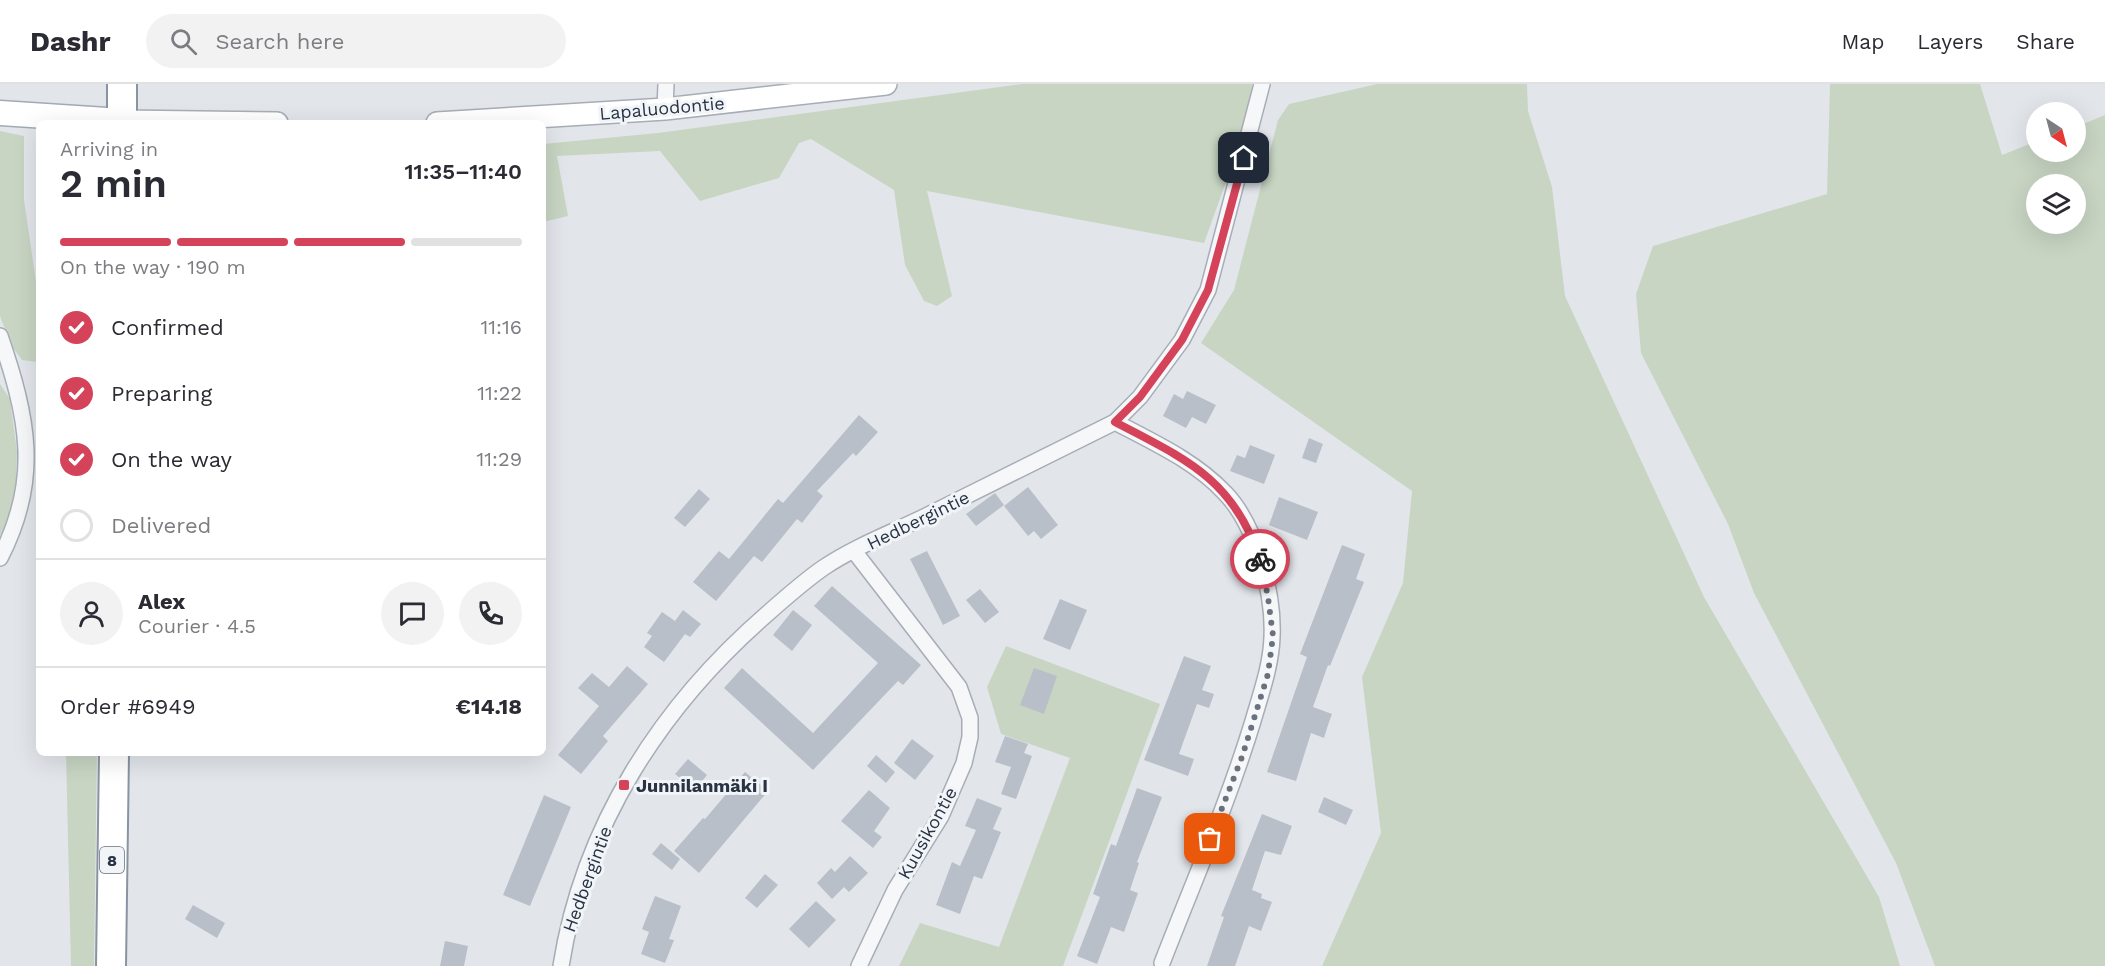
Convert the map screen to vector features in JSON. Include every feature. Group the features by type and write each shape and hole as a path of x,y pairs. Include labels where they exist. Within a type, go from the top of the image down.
{"highway":[{"path":"122,84 122,120"},
{"name":"8","path":"111,966 114,756"}],"main road":[{"name":"Lapaluodontie","path":"486,120 665,109 886,84"},
{"path":"0,113 95,120"}],"street":[{"path":"665,109 666,84"},
{"name":"Hedbergintie","path":"561,966 565,939 590,857 618,797 648,744 672,711 739,639 815,574 854,551 1115,422 1140,397 1182,340 1208,290 1262,84"},
{"path":"0,336 12,372 26,443 27,468 20,512 0,558"},
{"path":"1115,422 1201,470 1226,493 1239,510 1252,535 1262,565 1273,636 1268,674 1242,757 1162,963"},
{"name":"Kuusikontie","path":"854,551 959,687 970,718 970,737 964,763 941,816 895,890 859,966"}],"green space":[{"path":"1022,84 1252,84 1251,113 1204,243 927,191 952,296 937,306 924,301 905,265 894,190 811,139 799,143 779,178 700,201 660,151 557,156 568,216 546,221 546,144 658,133"},
{"path":"1377,84 1527,84 1528,111 1552,187 1565,296 1704,597 1879,897 1900,966 1322,966 1381,833 1362,677 1403,583 1412,491 1201,343 1234,290 1278,120 1289,104"},
{"path":"1830,84 1980,84 2002,155 2026,145 2026,162 2086,162 2086,123 2105,115 2105,966 1935,966 1896,863 1754,593 1728,524 1641,353 1636,294 1653,246 1827,194"},
{"path":"0,131 24,136 24,200 36,282 36,362 22,360 11,345 0,316"},
{"path":"0,384 10,399 17,452 15,504 0,536"},
{"path":"1006,646 1160,704 1063,966 899,966 920,923 999,947 1070,758 1001,734 987,687"},
{"path":"66,756 97,756 94,966 71,966"}],"building":[{"path":"1187,391 1216,405 1206,424 1192,417 1186,428 1163,416 1174,394 1183,399"},
{"path":"859,415 878,432 856,456 853,453 817,491 823,496 802,523 797,519 762,562 754,556 716,601 693,582 719,551 729,559 778,499 783,503"},
{"path":"1309,438 1323,444 1316,463 1302,458"},
{"path":"1250,445 1275,455 1264,484 1230,471 1237,455 1245,458"},
{"path":"1028,487 1058,525 1041,539 1034,531 1028,536 1004,506"},
{"path":"699,489 710,499 685,527 674,518"},
{"path":"995,493 1004,505 976,526 966,514"},
{"path":"1279,497 1318,512 1307,540 1269,525"},
{"path":"1342,545 1365,554 1356,579 1364,582 1330,666 1328,665 1313,707 1332,714 1324,738 1311,733 1296,781 1267,772 1307,657 1300,654"},
{"path":"927,551 960,616 943,625 910,559"},
{"path":"832,586 921,665 903,685 898,681 813,770 724,688 742,668 813,733 878,663 814,606"},
{"path":"980,589 999,612 985,623 966,600"},
{"path":"1060,599 1087,610 1070,650 1043,639"},
{"path":"683,610 701,624 690,637 685,634 664,662 644,647 652,636 647,633 662,612 675,621"},
{"path":"793,610 812,625 792,651 773,635"},
{"path":"1184,656 1211,666 1202,690 1214,694 1209,708 1197,704 1179,754 1194,759 1188,776 1144,760"},
{"path":"627,666 648,684 603,736 608,741 581,774 558,755 599,706 578,688 592,673 609,687"},
{"path":"1034,668 1057,676 1044,714 1020,705"},
{"path":"1005,736 1028,744 1024,753 1032,756 1016,799 1001,794 1011,767 995,762"},
{"path":"912,739 934,756 915,780 894,763"},
{"path":"876,755 895,772 886,783 867,766"},
{"path":"688,759 707,775 695,790 675,774"},
{"path":"745,772 768,791 699,873 674,851"},
{"path":"1137,788 1162,797 1137,862 1139,863 1130,890 1138,893 1124,932 1111,927 1097,964 1077,956 1100,897 1093,894 1111,844 1116,846"},
{"path":"869,790 890,808 874,831 882,837 873,848 841,821"},
{"path":"544,795 571,807 530,906 503,895"},
{"path":"1324,797 1353,810 1346,825 1318,812"},
{"path":"977,798 1002,808 993,829 1001,832 982,879 974,876 960,914 936,905 952,862 960,866 976,830 965,826"},
{"path":"1262,814 1292,826 1281,855 1265,851 1252,890 1262,894 1261,898 1272,902 1261,931 1249,926 1235,966 1207,966 1224,917 1221,916"},
{"path":"661,843 680,859 672,870 652,854"},
{"path":"850,856 868,873 849,892 844,887 832,899 817,883 831,868 835,872"},
{"path":"765,874 778,885 757,908 745,898"},
{"path":"655,896 681,906 669,939 674,940 665,963 641,954 649,932 642,929"},
{"path":"816,901 836,920 809,948 789,929"},
{"path":"193,905 225,923 217,938 185,919"},
{"path":"445,941 468,946 464,966 440,966"}],"way so far":[{"path":"1210,839 1242,757 1268,674 1273,636 1260,559"}],"place":[{"name":"Junnilanmäki I","path":"624,785"}],"route":[{"path":"1244,158 1208,290 1182,340 1140,397 1115,422 1201,470 1226,493 1239,510 1252,535 1260,559"}]}
